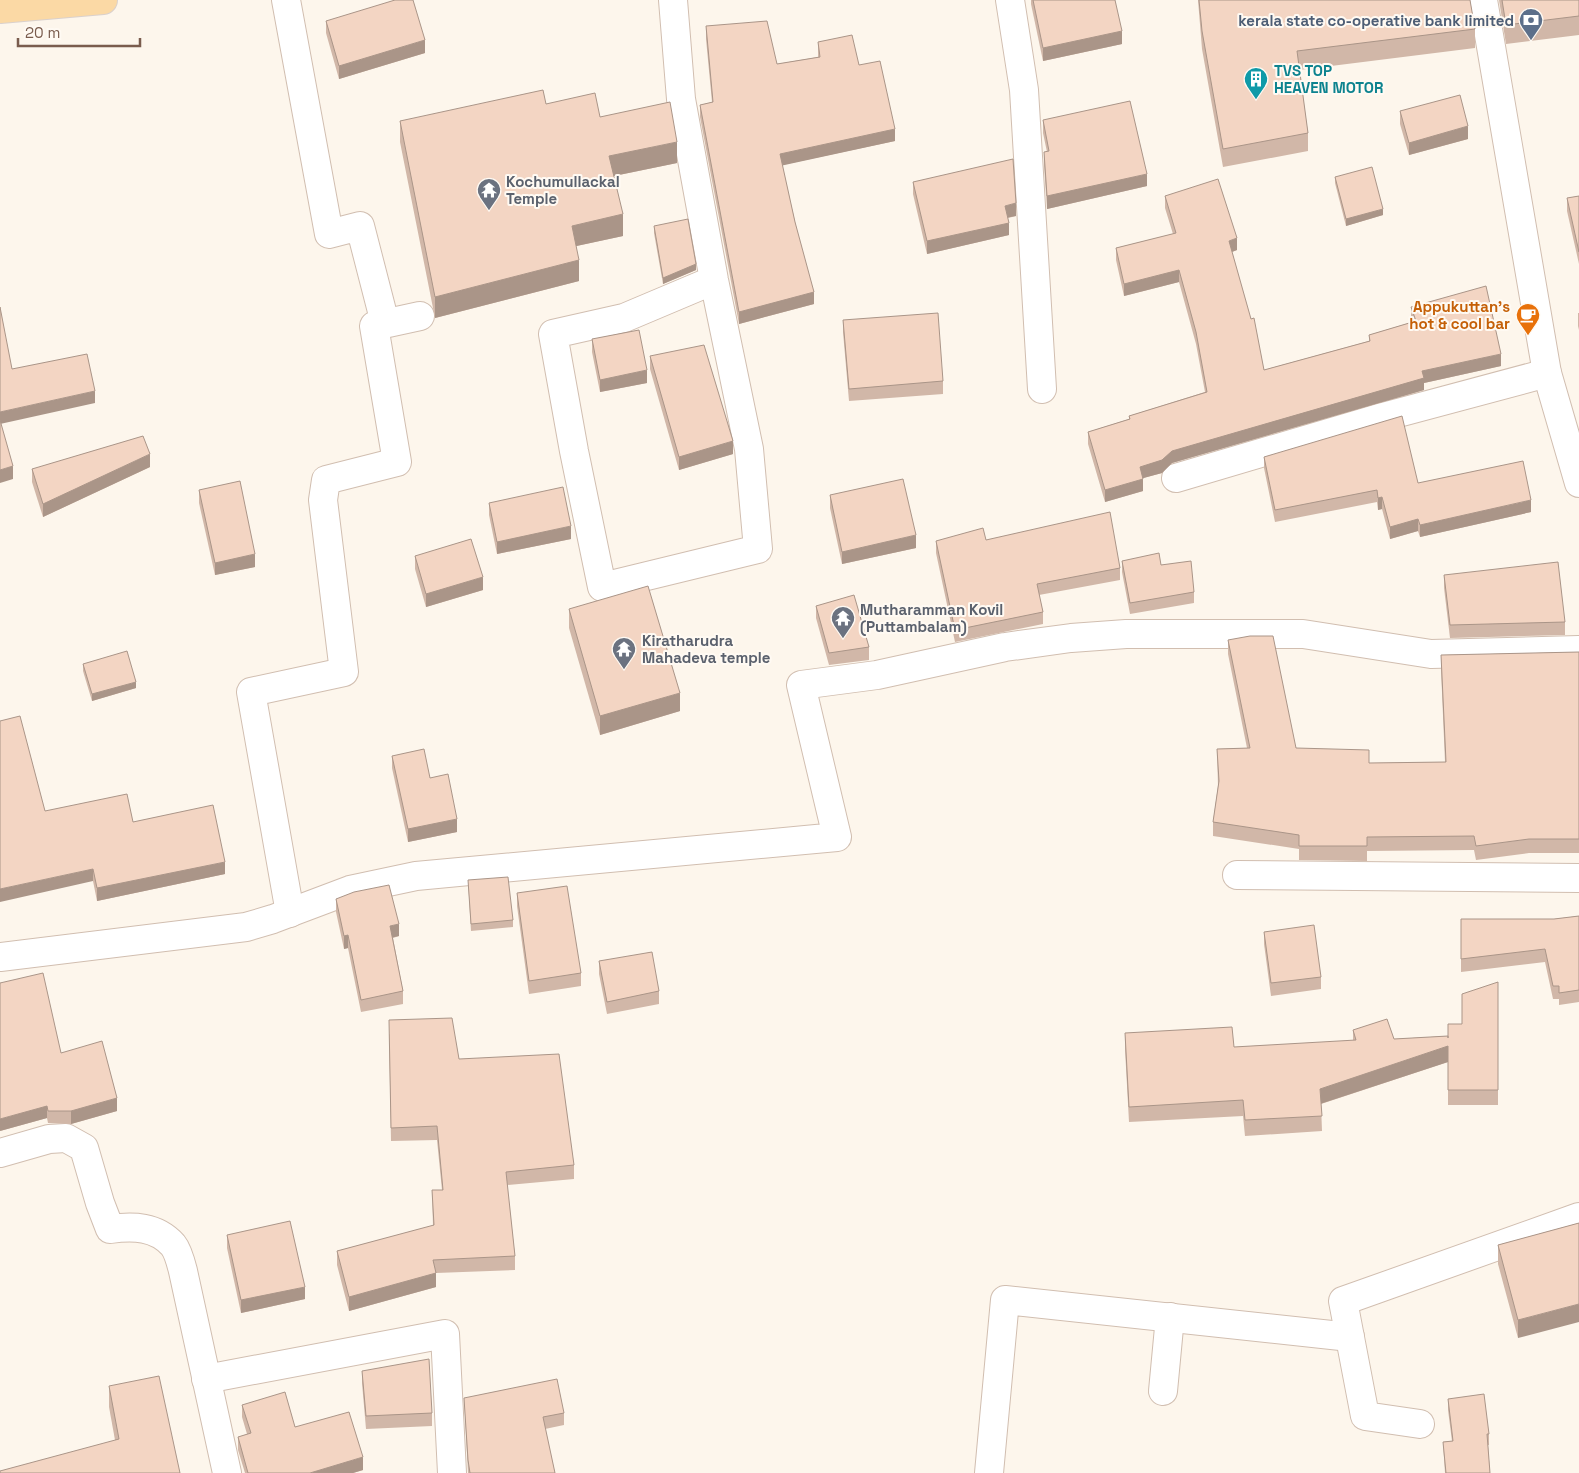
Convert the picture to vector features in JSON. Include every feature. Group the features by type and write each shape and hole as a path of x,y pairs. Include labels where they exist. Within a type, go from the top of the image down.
{"main road":[{"path":"0,9 103,0"}],"street":[{"path":"286,0 329,234 360,226 385,323"},
{"path":"672,0 681,99 714,280 749,448 758,549 602,587 574,451 553,334 624,318 714,280"},
{"path":"1010,0 1024,90 1042,388"},
{"path":"1483,0 1547,373 1579,483"},
{"path":"290,913 251,692 344,672 323,500 326,480 398,462 374,326 420,316"},
{"path":"1176,478 1383,417 1547,373"},
{"path":"0,957 246,927 290,913 350,890 416,876 836,837 801,685 877,675 1005,647 1071,638 1126,634 1304,634 1431,654 1579,650"},
{"path":"1237,875 1579,878"},
{"path":"0,1153 49,1139 66,1138 78,1144 84,1148 100,1204 110,1229 136,1226 162,1236 174,1246 183,1271 227,1473"},
{"path":"1420,1424 1364,1416 1343,1301 1579,1217"},
{"path":"989,1473 1005,1300 1350,1337"},
{"path":"1164,1392 1170,1317"},
{"path":"206,1379 445,1334 452,1473"}],"building":[{"path":"395,0 413,0 425,40 339,66 326,21"},
{"path":"1033,0 1115,0 1122,31 1043,48"},
{"name":"TVS TOP HEAVEN MOTOR","path":"1199,0 1470,0 1475,29 1297,51 1308,133 1223,149 1202,31"},
{"path":"1502,0 1579,0 1579,16 1506,25"},
{"path":"767,21 777,64 820,57 818,42 852,35 859,65 880,61 895,129 780,154 795,222 814,292 739,312 700,105 713,102 706,26"},
{"name":"Kochumullackal Temple","path":"543,90 546,104 595,93 600,117 670,102 677,142 609,156 623,214 572,226 579,260 435,297 400,121"},
{"path":"1460,95 1468,126 1409,143 1400,111"},
{"path":"1130,101 1147,174 1047,196 1044,152 1049,151 1043,120"},
{"path":"1013,159 1016,203 1005,206 1009,223 927,241 913,182"},
{"path":"1372,167 1383,209 1346,219 1335,177"},
{"path":"1218,179 1237,238 1229,241 1251,319 1254,318 1264,370 1370,341 1369,335 1416,321 1411,307 1486,286 1501,354 1422,371 1424,378 1172,451 1162,460 1140,467 1143,479 1105,490 1088,432 1130,419 1129,416 1207,392 1196,332 1179,270 1124,284 1116,248 1176,233 1165,196"},
{"path":"1579,196 1579,252 1567,198"},
{"path":"688,219 696,264 663,278 654,226"},
{"path":"0,307 12,369 87,354 95,391 0,412"},
{"path":"938,313 943,381 849,389 843,320"},
{"path":"639,330 647,370 600,380 592,339"},
{"path":"704,345 733,441 679,457 650,356"},
{"path":"1402,416 1418,483 1523,461 1531,500 1420,525 1418,519 1390,527 1382,497 1378,498 1377,490 1275,510 1264,457"},
{"path":"0,420 13,466 0,470"},
{"path":"143,436 150,454 43,504 32,469"},
{"path":"903,479 916,535 842,552 830,495"},
{"path":"240,481 255,554 215,563 199,490"},
{"path":"563,487 571,526 497,542 489,503"},
{"path":"1110,512 1120,568 1037,584 1043,612 955,630 936,541 983,528 986,540"},
{"path":"471,539 483,577 426,594 415,556"},
{"path":"1159,553 1161,565 1191,561 1194,592 1130,603 1122,561"},
{"path":"1558,562 1565,622 1450,625 1444,575"},
{"name":"Kiratharudra Mahadeva temple","path":"648,586 680,693 600,716 569,609"},
{"name":"Mutharamman Kovil (Puttambalam)","path":"854,595 869,647 829,653 816,606"},
{"path":"1250,636 1273,636 1296,748 1369,750 1369,763 1446,762 1441,655 1579,652 1579,839 1529,839 1476,846 1474,836 1367,837 1367,846 1299,846 1299,835 1213,822 1219,781 1217,749 1250,748 1228,640"},
{"path":"127,651 136,682 92,694 83,664"},
{"path":"20,716 45,811 127,794 133,822 213,805 225,862 97,888 93,869 0,889 0,721"},
{"path":"424,749 430,778 448,774 457,819 408,829 392,756"},
{"path":"508,877 513,920 471,924 468,880"},
{"path":"389,885 399,924 390,926 403,991 361,1000 348,935 344,936 336,899 354,892"},
{"path":"567,886 581,973 529,981 517,893"},
{"path":"1579,916 1579,990 1559,993 1559,986 1553,986 1545,949 1461,959 1461,919 1554,919"},
{"path":"1314,925 1321,977 1271,983 1264,932"},
{"path":"652,952 659,991 607,1002 599,961"},
{"path":"43,973 61,1053 102,1041 117,1098 71,1111 48,1111 47,1106 0,1119 0,983"},
{"path":"1498,982 1498,1090 1448,1090 1448,1046 1320,1089 1322,1116 1245,1120 1243,1100 1129,1107 1125,1033 1232,1027 1234,1047 1356,1040 1353,1030 1387,1019 1394,1039 1448,1036 1448,1024 1462,1024 1462,994"},
{"path":"452,1018 459,1059 559,1054 574,1165 506,1172 515,1256 433,1260 436,1273 349,1297 337,1251 434,1225 432,1190 443,1190 437,1126 391,1128 389,1020"},
{"path":"290,1221 305,1287 241,1300 227,1235"},
{"path":"1579,1223 1579,1304 1518,1320 1498,1245"},
{"path":"429,1359 432,1413 366,1416 362,1371"},
{"path":"159,1376 180,1473 0,1473 0,1471 119,1439 109,1386"},
{"path":"557,1379 564,1413 543,1417 555,1473 470,1473 464,1398"},
{"path":"285,1392 295,1427 349,1412 363,1457 310,1473 248,1473 238,1437 251,1433 242,1405"},
{"path":"1484,1394 1489,1434 1487,1434 1490,1473 1446,1473 1443,1442 1453,1441 1448,1399"}],"place":[{"name":"kerala state co-operative bank limited","path":"1531,41"},
{"name":"TVS TOP HEAVEN MOTOR","path":"1256,100"},
{"name":"Kochumullackal Temple","path":"489,211"},
{"name":"Appukuttan's hot & cool bar","path":"1528,336"},
{"name":"Mutharamman Kovil (Puttambalam)","path":"843,639"},
{"name":"Kiratharudra Mahadeva temple","path":"624,670"}]}
